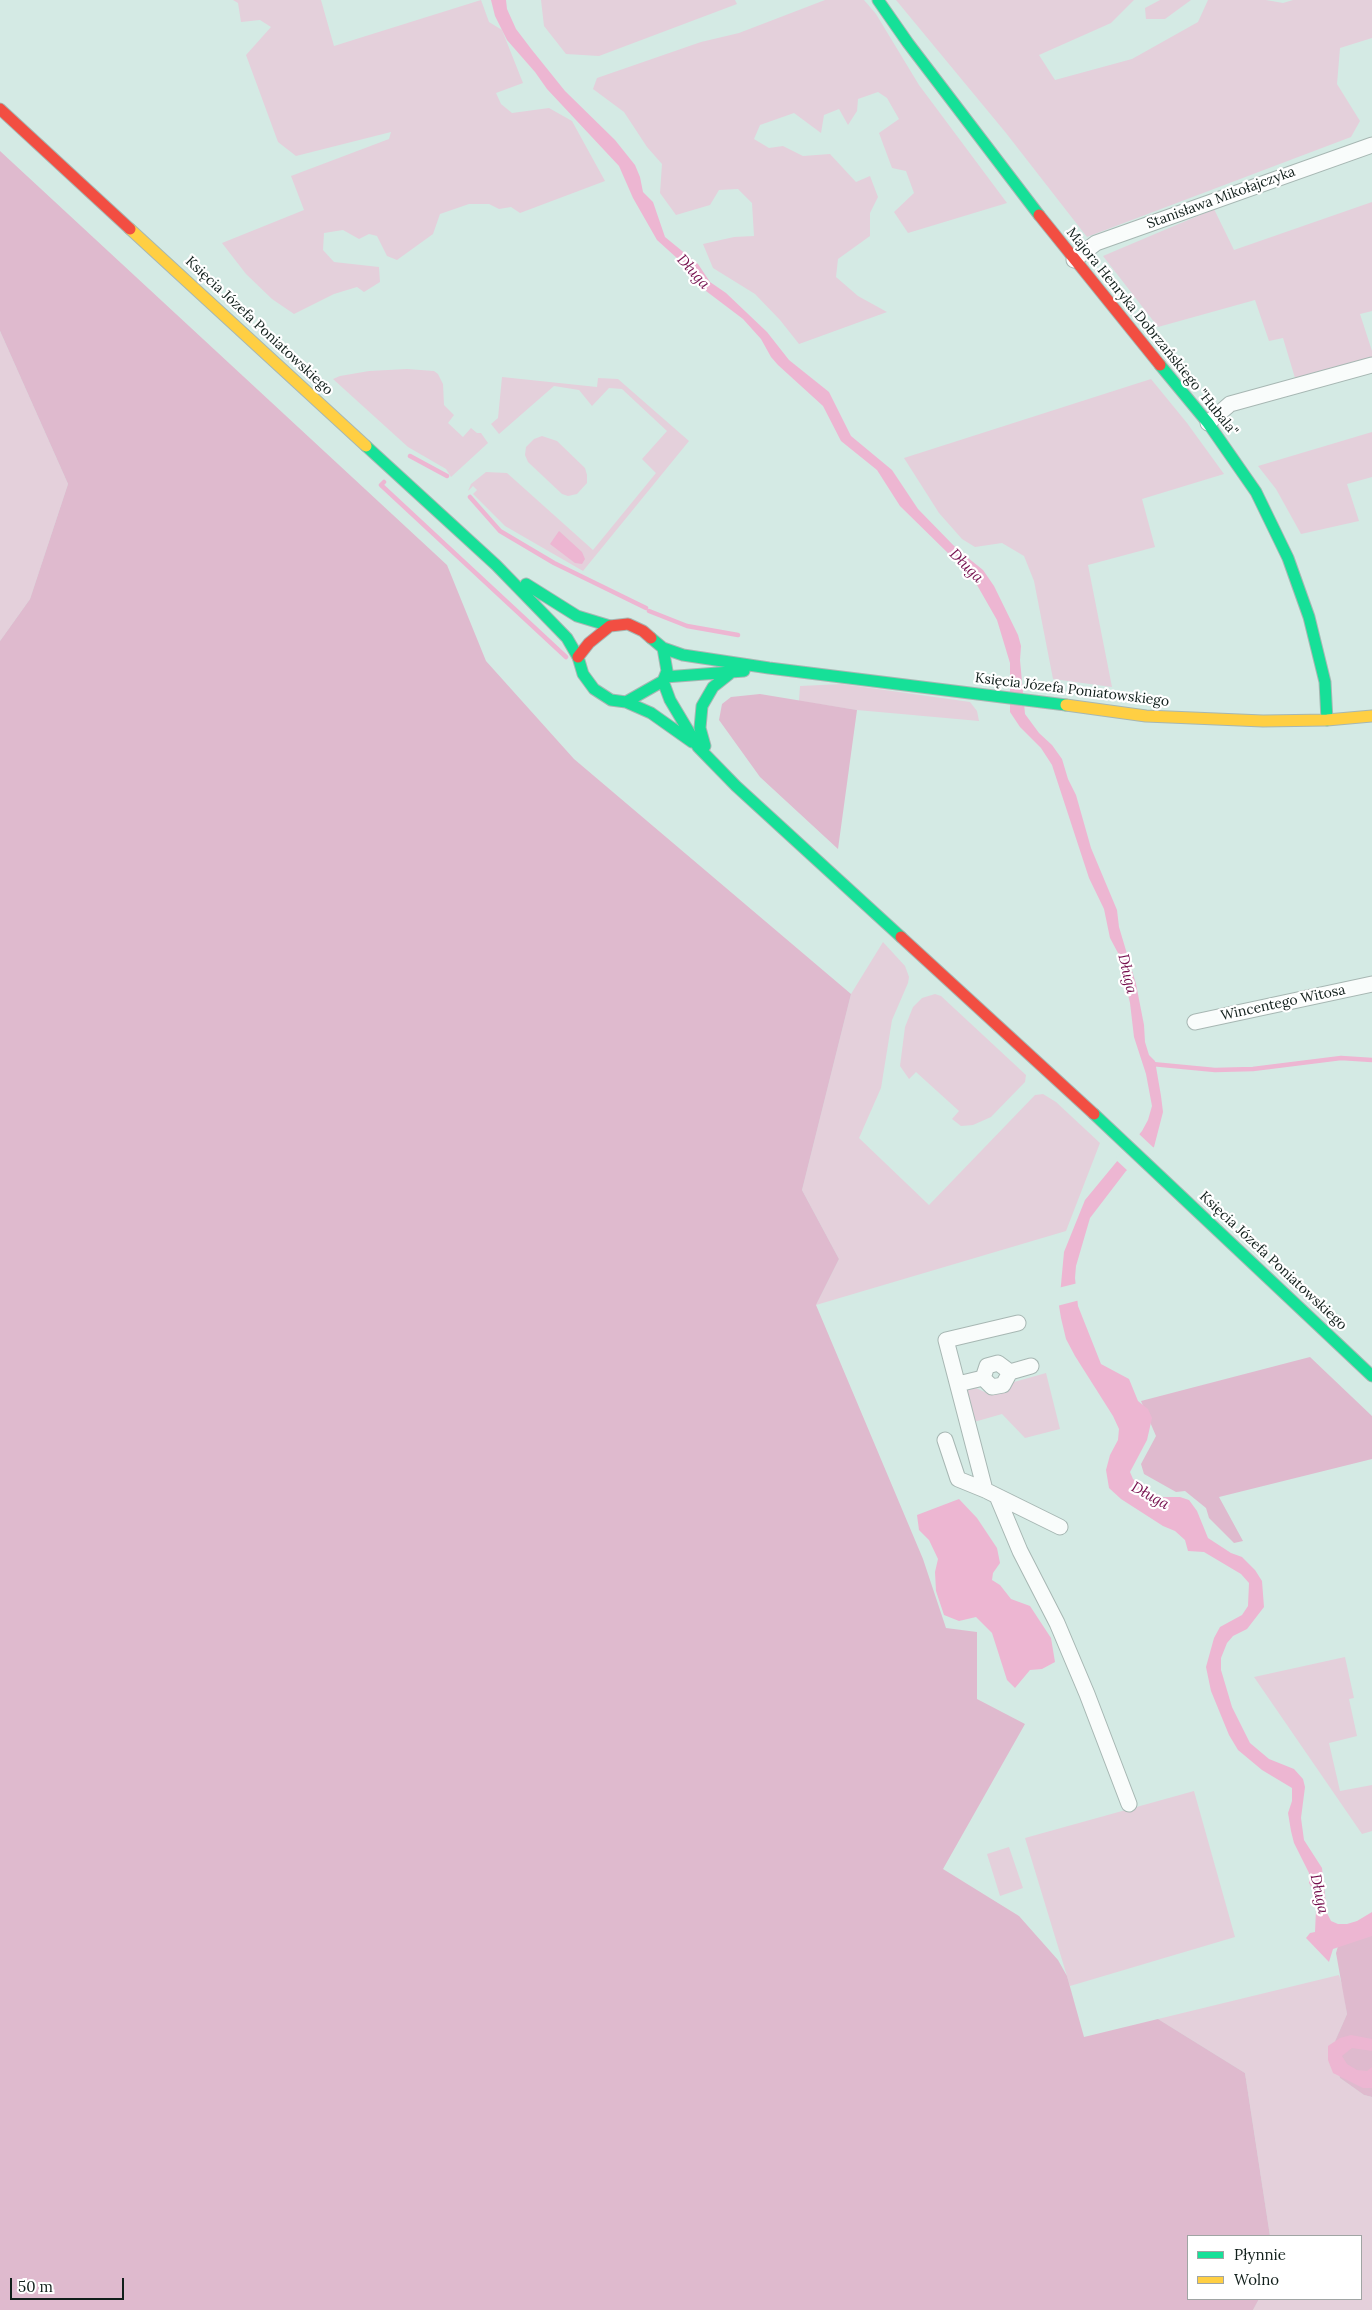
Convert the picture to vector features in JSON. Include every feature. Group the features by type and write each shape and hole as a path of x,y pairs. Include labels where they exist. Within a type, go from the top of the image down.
{"main road":[{"name":"Majora Henryka Dobrzańskiego \"Hubala\"","path":"878,0 908,43 1074,260 1208,423 1256,492 1288,558 1316,645 1325,682 1327,720"},
{"name":"Księcia Józefa Poniatowskiego","path":"0,109 496,565 568,638 578,657"},
{"name":"Księcia Józefa Poniatowskiego","path":"496,565 577,616 600,625 610,626"},
{"path":"698,746 651,713 626,702 611,700 594,689 583,674 578,657 589,643 610,626 628,624 635,626 663,648 666,664 664,679 670,700 698,746 710,760"},
{"name":"Księcia Józefa Poniatowskiego","path":"663,648 683,655 769,668 1165,717 1263,721 1327,720 1372,716"},
{"name":"Księcia Józefa Poniatowskiego","path":"664,679 769,668"},
{"path":"710,760 700,728 702,706 713,687 732,672"},
{"path":"626,702 664,679"},
{"name":"Księcia Józefa Poniatowskiego","path":"710,760 920,956 1122,1139 1372,1376"}],"street":[{"name":"Stanisława Mikołajczyka","path":"1074,260 1096,243 1372,145"},
{"path":"1208,423 1230,404 1372,365"},
{"name":"Wincentego Witosa","path":"1195,1022 1372,984"},
{"path":"1018,1322 946,1340 991,1493 1065,1641 1129,1804"},
{"path":"958,1384 983,1378 987,1366 998,1363 1010,1372 1031,1366"},
{"path":"945,1440 958,1479 1060,1527"}],"shaded area":[{"path":"233,0 321,0 334,46 481,0 489,22 502,30 523,83 496,93 501,104 512,113 549,108 572,121 605,181 520,213 511,207 499,209 489,204 469,204 440,214 433,234 397,260 387,256 377,236 369,234 359,239 343,230 324,233 323,250 334,262 379,267 380,282 364,292 357,287 334,294 294,314 272,299 246,274 222,243 304,210 291,176 389,139 391,132 296,156 278,142 246,55 271,27 260,20 241,22 238,3"},
{"path":"541,0 735,0 737,4 599,56 566,54 544,26"},
{"path":"825,0 864,0 876,14 919,85 1007,203 908,233 894,212 914,193 906,171 892,168 879,133 899,119 887,98 878,92 858,99 857,111 848,125 839,109 824,115 821,133 794,113 760,125 754,139 769,148 783,146 803,156 830,154 856,182 870,176 878,197 870,213 870,236 838,259 836,277 858,296 887,312 799,344 780,320 755,294 713,268 703,244 734,237 754,236 752,203 738,189 719,190 710,205 676,215 660,193 662,164 647,147 624,112 593,89 597,78 701,42 739,33"},
{"path":"896,0 1134,0 1111,23 1039,55 1055,80 1132,59 1198,22 1208,0 1266,0 1283,3 1293,0 1372,0 1372,38 1340,48 1337,84 1360,121 1351,137 1087,237 1006,133"},
{"path":"1160,0 1191,0 1165,19 1146,19 1145,8"},
{"path":"0,151 447,565 486,661 574,759 851,994 802,1190 839,1259 816,1305 923,1559 946,1628 977,1632 977,1699 1025,1724 943,1869 1019,1916 1058,1960 1067,1976 1084,2037 1158,2019 1245,2073 1270,2235 1187,2235 1187,2300 1258,2300 1253,2310 0,2310 0,641 30,599 68,484 0,331"},
{"path":"1372,202 1372,311 1360,314 1372,351 1372,357 1295,378 1283,338 1269,341 1255,300 1158,327 1103,256 1214,209 1234,250"},
{"path":"0,331 68,484 30,599 0,641"},
{"path":"407,369 434,371 438,374 443,384 444,405 454,415 448,423 463,437 471,428 477,433 481,433 488,443 451,477 446,469 408,447 333,379 369,371"},
{"path":"502,377 597,387 598,378 618,379 689,441 583,571 505,526 473,494 477,490 473,486 468,491 471,484 486,472 507,473 593,550 656,473 642,459 667,431 622,389 609,388 592,406 579,390 554,386 499,434 491,424 498,418"},
{"path":"1151,379 1187,423 1224,474 1142,499 1155,547 1088,565 1112,687 1053,679 1034,581 1024,556 1002,543 975,547 962,539 939,513 904,458"},
{"path":"1372,432 1372,477 1347,484 1359,521 1301,534 1276,489 1258,466"},
{"path":"542,436 557,441 585,468 587,483 577,494 568,496 562,494 528,462 525,455 526,447 534,439"},
{"path":"842,684 970,702 977,711 979,721 857,710 799,701 800,686"},
{"path":"760,694 857,710 838,849 760,777 719,720 722,704 731,697"},
{"path":"883,942 905,966 909,977 892,1020 881,1088 859,1138 929,1205 1035,1095 1043,1094 1056,1102 1100,1143 1066,1231 816,1305 839,1259 802,1190 851,994"},
{"path":"935,994 941,996 1026,1075 1025,1082 991,1117 973,1125 961,1126 952,1119 959,1111 916,1072 909,1079 900,1066 905,1027 913,1007 922,998"},
{"path":"1310,1357 1372,1416 1372,1459 1219,1497 1243,1541 1234,1543 1209,1518 1206,1508 1185,1491 1176,1492 1144,1474 1141,1464 1156,1436 1141,1401"},
{"path":"1046,1373 1060,1429 1025,1438 1002,1414 974,1422 964,1391 976,1388 989,1394 1006,1392 1014,1382"},
{"path":"1345,1657 1354,1698 1349,1699 1357,1736 1329,1743 1340,1791 1372,1785 1372,1831 1362,1834 1254,1677"},
{"path":"1194,1791 1235,1937 1070,1986 1025,1838"},
{"path":"1009,1847 1023,1888 1000,1896 987,1854"},
{"path":"1372,1930 1372,2097 1364,2095 1340,2078 1332,2048 1347,2014 1336,1953 1339,1943"},
{"path":"1339,1975 1347,2014 1332,2048 1340,2078 1364,2095 1372,2097 1372,2310 1253,2310 1258,2300 1362,2300 1362,2235 1270,2235 1245,2073 1158,2019"}],"water":[{"name":"Długa","path":"491,0 506,0 507,9 516,29 532,50 565,91 615,140 635,165 643,192 653,202 665,237 698,264 710,282 726,293 767,332 789,360 829,392 851,436 892,470 918,509 957,549 983,570 994,586 1018,635 1021,646 1020,660 1025,714 1062,759 1068,779 1076,795 1091,848 1117,910 1119,927 1136,984 1144,1025 1145,1042 1149,1055 1155,1061 1163,1112 1154,1147 1126,1171 1090,1218 1076,1266 1075,1278 1078,1306 1101,1364 1129,1379 1138,1401 1148,1409 1152,1418 1147,1440 1130,1472 1133,1479 1150,1492 1163,1497 1180,1497 1189,1500 1197,1511 1208,1538 1231,1553 1242,1557 1255,1570 1262,1581 1264,1607 1247,1629 1233,1636 1227,1643 1221,1658 1221,1670 1232,1707 1250,1743 1269,1759 1294,1769 1303,1779 1305,1787 1301,1818 1304,1840 1322,1868 1327,1913 1331,1921 1338,1924 1347,1924 1357,1921 1372,1912 1372,1936 1333,1949 1329,1962 1306,1938 1310,1933 1315,1932 1316,1910 1312,1888 1309,1883 1309,1873 1294,1843 1291,1831 1288,1813 1292,1801 1292,1788 1262,1770 1238,1750 1229,1735 1211,1691 1206,1667 1214,1638 1220,1627 1242,1615 1248,1606 1249,1583 1241,1574 1204,1552 1188,1551 1185,1540 1175,1531 1163,1526 1121,1499 1109,1488 1106,1470 1110,1455 1118,1440 1119,1429 1066,1339 1059,1306 1064,1252 1085,1200 1142,1131 1152,1106 1146,1074 1134,1037 1130,1003 1118,953 1110,938 1104,909 1089,878 1052,765 1041,748 1020,727 1010,712 1010,663 997,620 977,585 953,558 900,506 877,470 841,441 823,406 778,365 761,339 743,319 706,291 689,269 657,240 633,198 619,166 547,89 507,40 495,16"},
{"path":"559,531 582,552 585,559 582,564 575,563 550,544"},
{"path":"959,1499 977,1518 997,1548 1000,1563 993,1573 992,1580 1000,1585 1011,1599 1030,1606 1051,1638 1055,1662 1042,1669 1030,1670 1015,1688 1007,1680 992,1633 976,1617 959,1621 944,1615 936,1591 935,1572 938,1559 929,1540 919,1530 917,1515"},
{"path":"1351,2035 1372,2039 1372,2051 1352,2048 1342,2056 1347,2064 1357,2070 1367,2071 1372,2067 1372,2088 1363,2088 1333,2073 1328,2060 1328,2046 1340,2038"}],"pier":[{"path":"1138,1133 1155,1149 1129,1172 1115,1159"},
{"path":"1078,1283 1080,1300 1057,1306 1058,1288"}],"waterway":[{"path":"410,456 447,476"},
{"path":"384,482 381,485 566,657"},
{"path":"470,497 500,531 554,563 646,608"},
{"path":"649,611 687,626 738,635"},
{"path":"1152,1064 1215,1070 1253,1069 1341,1058 1372,1060"}],"traffic: fast":[{"path":"878,0 908,43 1039,215"},
{"path":"1160,365 1208,423 1256,492 1288,558 1309,617 1325,682 1327,720"},
{"path":"366,446 496,565 567,638 578,657 583,674 594,689 611,700 626,702 663,681 667,671 663,648 651,638"},
{"path":"526,584 577,616 610,626"},
{"path":"663,648 683,655 769,668 1066,705"},
{"path":"665,677 744,671"},
{"path":"705,746 700,728 702,706 713,687 732,672"},
{"path":"663,681 670,700 698,747 736,786 901,937"},
{"path":"626,702 651,713 692,742"},
{"path":"1094,1114 1372,1376"}],"traffic: slow":[{"path":"130,229 366,446"},
{"path":"1066,705 1146,716 1263,721 1327,720 1372,716"}],"traffic: jam":[{"path":"0,109 130,229"},
{"path":"1039,215 1160,365"},
{"path":"578,657 589,643 610,626 628,624 643,631 651,638"},
{"path":"901,937 1094,1114"}]}
